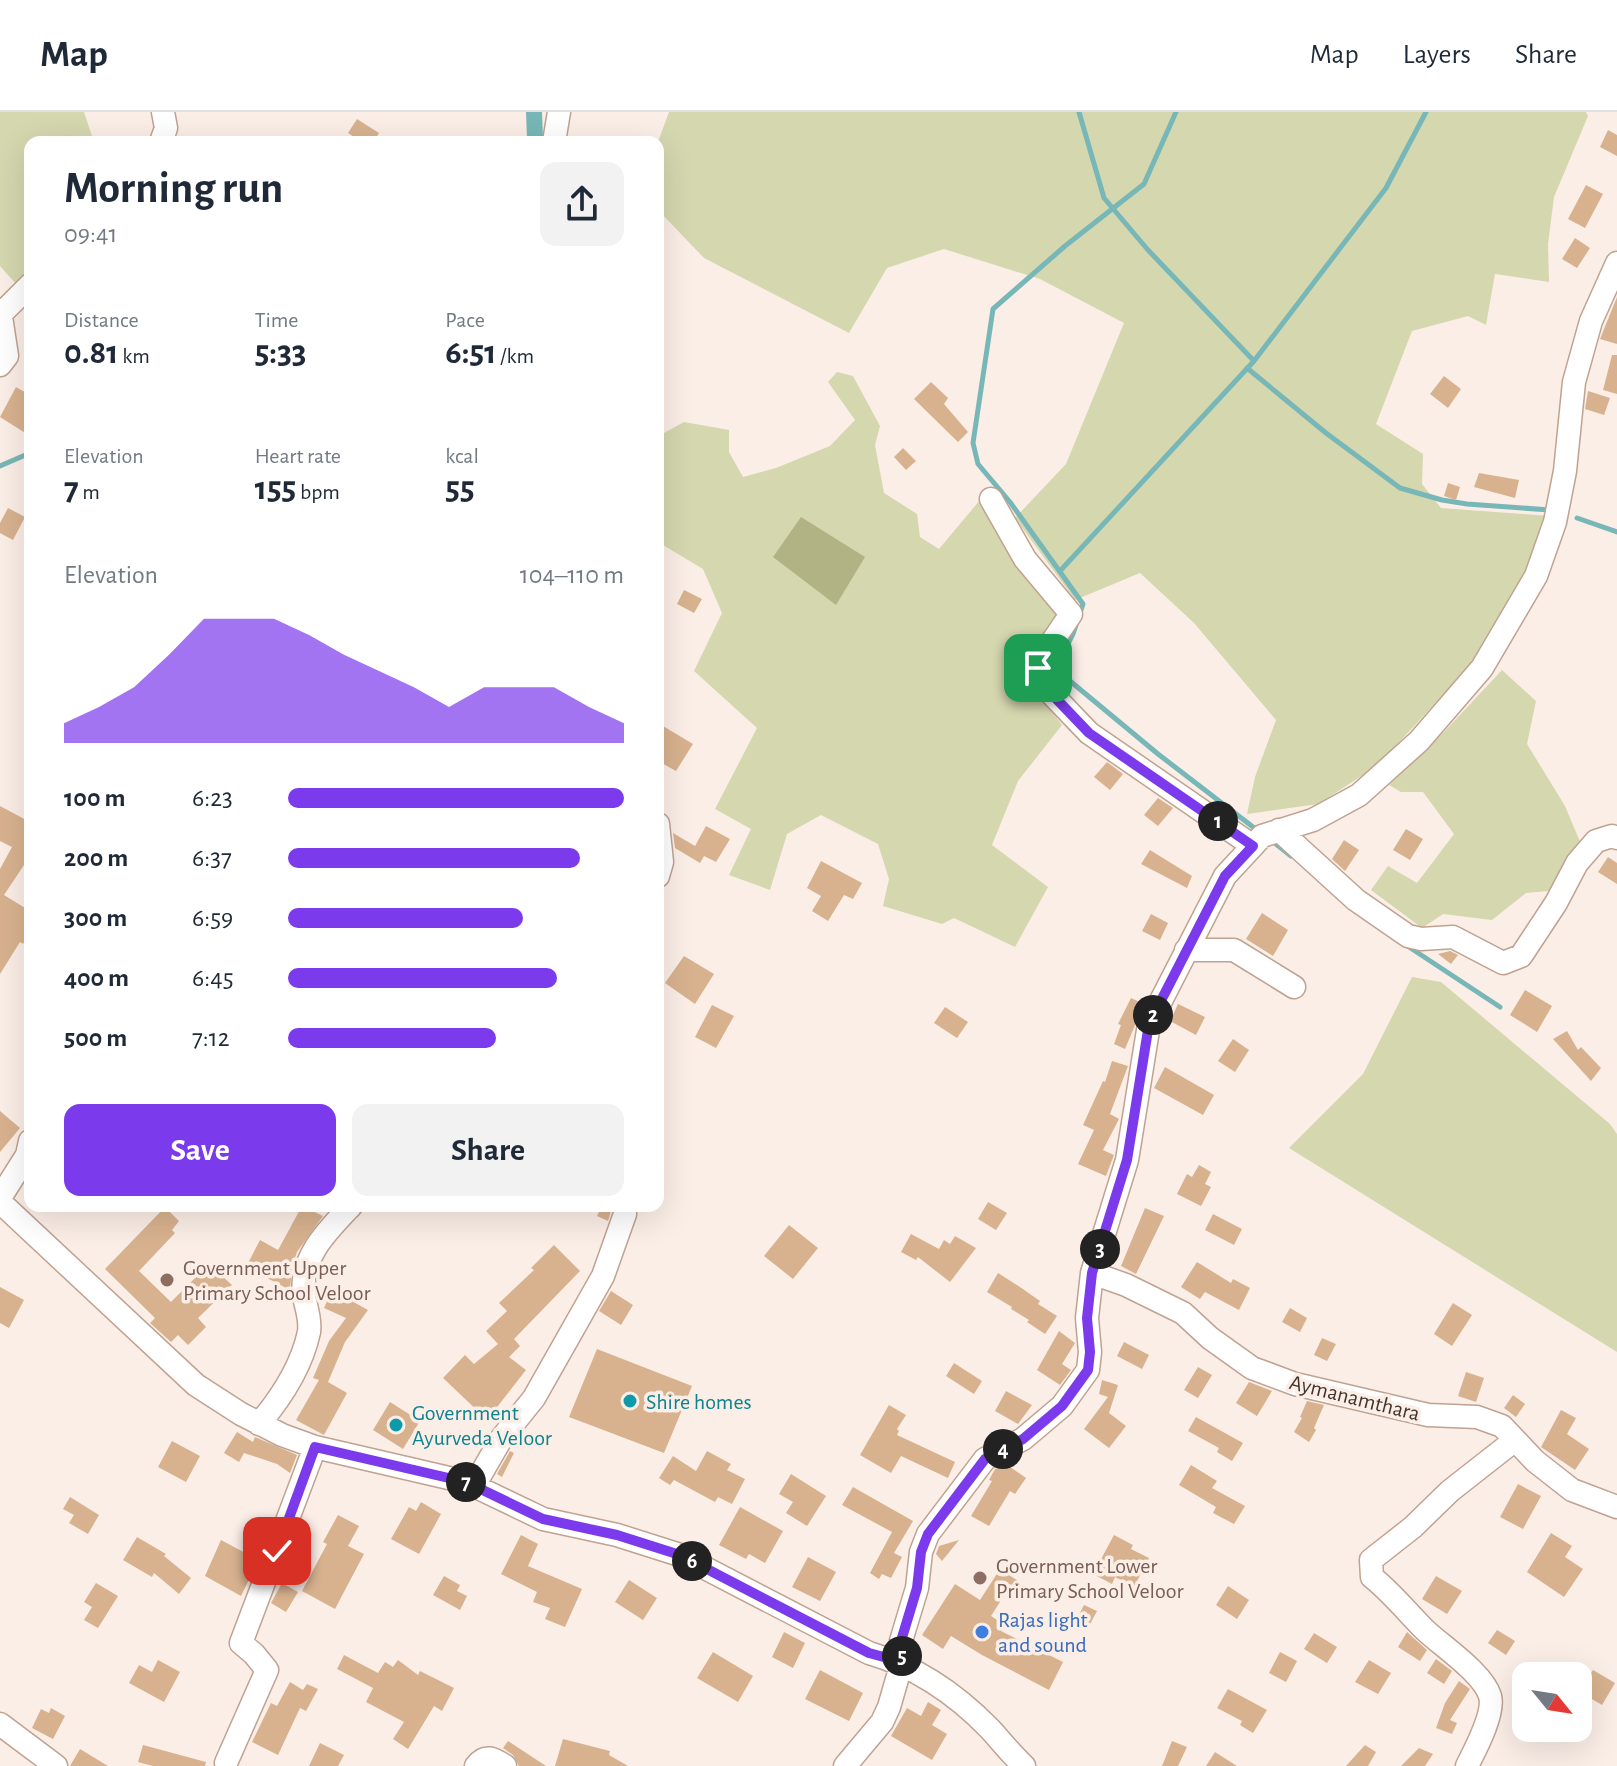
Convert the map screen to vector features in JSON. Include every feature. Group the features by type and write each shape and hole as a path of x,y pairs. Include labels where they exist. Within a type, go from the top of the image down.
{"street":[{"path":"163,112 166,128 163,136"},
{"path":"555,136 559,112"},
{"path":"845,1766 882,1722 889,1707 902,1662 901,1641 917,1588 921,1552 928,1534 985,1459 1023,1439 1062,1406 1088,1370 1087,1318 1092,1273 1127,1160 1149,1024 1225,876 1262,836 1313,820 1371,787 1419,741 1495,650 1536,576 1548,545 1565,471 1574,382 1591,321 1617,263"},
{"path":"0,365 7,356 1,312 24,291"},
{"path":"991,499 1025,559 1071,614 1039,661 1038,673 1045,687 1089,733 1253,846"},
{"path":"1279,830 1356,900 1408,936 1421,939 1453,937 1503,963 1521,956 1556,903 1577,863 1596,841 1612,836 1617,838"},
{"path":"1186,950 1234,950 1294,987"},
{"path":"24,1160 0,1200 196,1385 259,1424 315,1447 474,1486 543,1519 617,1535 680,1555 869,1653 902,1662 962,1702 1017,1764"},
{"path":"259,1424 286,1388 307,1339 310,1329 304,1283 310,1256 345,1212"},
{"path":"474,1486 501,1439 534,1398 603,1276 625,1214"},
{"name":"Aymanamthara","path":"1092,1273 1126,1285 1183,1313 1210,1338 1252,1368 1295,1384 1428,1415 1477,1417 1502,1426 1535,1461 1572,1490 1617,1507"},
{"path":"1467,1766 1484,1730 1491,1699 1484,1683 1372,1577 1371,1560 1413,1527 1450,1491 1515,1440"},
{"path":"230,1765 267,1670 241,1643 315,1447"},
{"path":"0,1724 56,1766"},
{"path":"476,1766 483,1758 490,1757 505,1766"}],"green space":[{"path":"0,112 84,112 92,136 24,136 24,277 16,284 0,266"},
{"path":"669,112 1586,112 1588,116 1554,197 1548,244 1549,282 1495,274 1486,325 1468,316 1412,331 1376,424 1423,454 1422,484 1441,508 1550,516 1506,612 1467,669 1377,766 1318,804 1247,814 1255,777 1276,720 1194,623 1140,573 1075,600 1015,518 1066,464 1124,323 1040,279 944,249 887,268 849,333 704,258 664,216 664,136 660,136"},
{"path":"837,372 853,376 880,426 875,445 884,493 917,514 920,537 939,549 980,500 1018,563 1063,613 1024,676 1062,725 1018,781 992,845 1048,887 1015,947 954,918 942,924 883,906 889,879 878,844 821,815 787,834 770,890 729,875 751,829 715,809 757,728 694,671 722,613 703,569 664,546 664,433 684,422 729,430 729,452 743,477 776,468 830,446 855,420 828,382"},
{"path":"801,517 865,557 836,605 773,557"},
{"path":"1502,670 1536,701 1527,744 1565,806 1581,844 1564,875 1548,891 1526,893 1492,920 1443,914 1422,928 1371,890 1388,866 1417,883 1454,834 1423,792 1401,792 1389,785"},
{"path":"1412,977 1441,982 1610,1124 1617,1134 1617,1352 1289,1148 1363,1074"}],"building":[{"path":"357,119 379,133 377,136 353,136 348,133"},
{"path":"1608,130 1617,135 1617,156 1600,147"},
{"path":"1586,185 1603,194 1585,228 1568,219"},
{"path":"1575,238 1590,248 1577,268 1562,259"},
{"path":"1617,297 1617,344 1600,339"},
{"path":"1612,355 1617,355 1617,394 1603,390"},
{"path":"1444,376 1461,389 1448,408 1430,394"},
{"path":"931,382 948,398 944,404 968,432 958,442 914,399"},
{"path":"16,387 24,392 24,432 0,417"},
{"path":"1588,391 1610,398 1604,415 1585,409"},
{"path":"903,448 916,461 906,470 894,457"},
{"path":"1479,473 1519,480 1515,498 1474,487"},
{"path":"1448,483 1460,487 1456,500 1444,496"},
{"path":"8,508 24,516 13,540 0,533 0,523"},
{"path":"684,590 702,599 694,613 677,604"},
{"path":"664,727 693,744 676,771 664,764"},
{"path":"1107,762 1123,774 1110,790 1094,777"},
{"path":"1158,798 1173,808 1158,826 1144,815"},
{"path":"0,806 24,819 24,865 4,895 24,907 24,942 20,942 0,974 0,869 12,847 0,841"},
{"path":"706,826 730,839 716,862 704,856 700,863 675,848 673,833 695,846"},
{"path":"1406,829 1423,839 1410,860 1393,850"},
{"path":"1344,840 1359,850 1345,871 1332,859"},
{"path":"1150,850 1192,876 1187,888 1141,864"},
{"path":"1608,857 1617,863 1617,884 1598,872"},
{"path":"821,861 862,883 853,899 844,895 828,921 812,911 821,896 807,888"},
{"path":"1262,913 1288,930 1273,956 1246,939"},
{"path":"1151,914 1168,923 1160,940 1142,931"},
{"path":"1450,951 1458,955 1451,964 1438,954"},
{"path":"684,956 714,974 695,1004 665,983"},
{"path":"1525,990 1552,1006 1537,1032 1510,1015"},
{"path":"1131,998 1144,1004 1125,1049 1114,1044 1121,1025 1118,1024"},
{"path":"1178,1004 1205,1017 1196,1035 1170,1021"},
{"path":"712,1005 734,1016 716,1048 695,1037"},
{"path":"945,1007 968,1022 957,1038 934,1023"},
{"path":"1567,1031 1578,1050 1581,1047 1601,1068 1591,1081 1553,1039"},
{"path":"1233,1039 1249,1050 1235,1072 1218,1061"},
{"path":"1112,1061 1128,1066 1110,1114 1119,1119 1103,1150 1114,1155 1106,1176 1078,1164 1094,1130 1083,1125"},
{"path":"1165,1067 1214,1095 1203,1115 1154,1088"},
{"path":"0,1111 20,1128 0,1152"},
{"path":"1199,1165 1211,1172 1205,1184 1211,1187 1201,1206 1177,1194 1187,1174 1192,1177"},
{"path":"988,1202 1007,1213 996,1230 978,1219"},
{"path":"1145,1208 1164,1216 1136,1274 1121,1266"},
{"path":"160,1212 170,1212 179,1221 172,1230 175,1233 139,1271 171,1302 209,1264 232,1285 198,1318 206,1327 188,1345 178,1335 171,1342 150,1323 155,1318 105,1269"},
{"path":"299,1212 315,1212 323,1216 297,1252 290,1290 246,1267 260,1240 278,1250"},
{"path":"599,1212 611,1212 608,1221 597,1216"},
{"path":"1213,1214 1242,1229 1234,1245 1205,1230"},
{"path":"789,1225 818,1248 793,1279 764,1256"},
{"path":"911,1234 939,1249 944,1240 950,1244 955,1236 976,1248 950,1282 918,1257 916,1260 901,1252"},
{"path":"554,1245 580,1271 514,1339 520,1346 509,1357 526,1370 494,1411 489,1407 482,1415 443,1378 465,1355 474,1364 498,1344 486,1331 507,1311 499,1303 534,1270 531,1268"},
{"path":"1197,1262 1231,1283 1233,1279 1250,1288 1239,1310 1205,1292 1200,1299 1181,1287"},
{"path":"998,1273 1057,1316 1045,1334 1012,1307 987,1292"},
{"path":"0,1287 24,1300 9,1328 0,1323"},
{"path":"332,1290 368,1310 345,1342 328,1382 347,1393 324,1435 296,1420 319,1380 313,1378 329,1341 346,1318 324,1308"},
{"path":"611,1291 633,1305 621,1325 599,1311"},
{"path":"1453,1303 1472,1315 1452,1346 1434,1334"},
{"path":"1290,1308 1307,1318 1300,1332 1282,1322"},
{"path":"1059,1331 1075,1343 1062,1364 1071,1370 1060,1385 1037,1370"},
{"path":"1322,1338 1336,1344 1327,1361 1314,1355"},
{"path":"1124,1342 1149,1355 1142,1369 1117,1356"},
{"name":"Shire homes","path":"597,1349 692,1386 664,1453 569,1417"},
{"path":"954,1363 982,1381 974,1394 946,1376"},
{"path":"1198,1367 1212,1375 1198,1398 1184,1390"},
{"path":"1466,1372 1484,1378 1476,1402 1458,1396"},
{"path":"1102,1380 1118,1385 1109,1413 1126,1426 1109,1448 1084,1429 1108,1397 1099,1394"},
{"path":"1249,1382 1272,1391 1257,1416 1236,1403"},
{"path":"1006,1391 1032,1405 1018,1424 995,1411"},
{"path":"1513,1395 1525,1404 1516,1417 1504,1408"},
{"path":"1307,1401 1324,1405 1309,1442 1294,1432"},
{"name":"Government Ayurveda Veloor","path":"390,1402 420,1421 403,1449 373,1430"},
{"path":"889,1405 906,1415 897,1429 897,1435 955,1462 948,1478 901,1456 891,1473 860,1455"},
{"path":"1561,1410 1576,1418 1567,1434 1589,1449 1575,1470 1541,1447"},
{"path":"1196,1417 1243,1443 1232,1461 1217,1452 1219,1448 1188,1431"},
{"path":"237,1432 253,1442 255,1437 297,1455 290,1473 277,1464 244,1453 239,1462 224,1453"},
{"path":"172,1441 200,1456 186,1482 158,1467"},
{"path":"510,1451 514,1453 502,1477 497,1474"},
{"path":"707,1451 731,1464 727,1470 745,1479 732,1504 718,1497 715,1502 674,1480 670,1485 659,1478 673,1456 696,1471"},
{"path":"1006,1464 1026,1478 1015,1494 1010,1491 989,1526 971,1516 992,1481 989,1480 995,1469"},
{"path":"1191,1465 1217,1481 1212,1488 1245,1506 1234,1524 1213,1513 1216,1507 1179,1485"},
{"path":"791,1474 826,1496 807,1526 786,1513 793,1502 779,1494"},
{"path":"1518,1484 1541,1496 1523,1529 1500,1517"},
{"path":"853,1487 913,1521 894,1553 902,1557 891,1578 882,1574 879,1579 870,1573 892,1532 842,1505"},
{"path":"70,1497 99,1515 88,1534 69,1523 74,1515 63,1509"},
{"path":"421,1502 441,1514 419,1554 391,1539 409,1507 416,1511"},
{"path":"740,1507 783,1531 765,1563 749,1554 746,1559 719,1545"},
{"path":"338,1515 359,1526 348,1546 364,1554 335,1609 302,1591 327,1544 323,1542"},
{"path":"1551,1533 1572,1546 1565,1557 1583,1569 1564,1597 1527,1572"},
{"path":"521,1535 538,1544 528,1566 582,1589 565,1627 545,1619 550,1608 533,1602 537,1592 501,1574"},
{"path":"1114,1535 1149,1558 1134,1587 1115,1577 1112,1584 1093,1574"},
{"path":"137,1537 166,1554 164,1556 191,1578 179,1594 154,1573 152,1577 123,1560"},
{"path":"221,1540 249,1555 244,1564 254,1569 241,1596 205,1576"},
{"path":"959,1540 942,1561 936,1554 939,1546"},
{"path":"808,1557 836,1572 820,1601 792,1587"},
{"path":"1000,1569 1021,1583 1012,1598 1005,1594 991,1616 1005,1625 1001,1631 1063,1662 1049,1690 951,1636 943,1649 922,1635 955,1584 980,1600"},
{"path":"444,1576 460,1585 457,1591 467,1596 460,1610 433,1595"},
{"path":"1436,1576 1462,1591 1447,1614 1422,1599"},
{"path":"629,1580 657,1598 643,1620 615,1602"},
{"path":"96,1583 118,1596 98,1628 84,1620 92,1607 84,1602"},
{"path":"282,1583 298,1592 286,1612 271,1603"},
{"path":"1228,1586 1249,1600 1237,1619 1216,1605"},
{"path":"1084,1605 1097,1611 1088,1628 1076,1621"},
{"path":"1497,1630 1515,1641 1506,1655 1488,1643"},
{"path":"784,1632 805,1643 793,1668 772,1657"},
{"path":"1407,1632 1427,1650 1420,1661 1398,1647"},
{"path":"1314,1633 1337,1647 1327,1663 1304,1649"},
{"path":"713,1652 753,1676 738,1702 697,1678"},
{"path":"1280,1652 1297,1661 1286,1682 1269,1673"},
{"path":"344,1655 378,1673 385,1662 393,1667 398,1660 418,1675 420,1671 454,1688 442,1711 434,1706 408,1749 393,1739 404,1722 366,1702 373,1688 337,1669"},
{"path":"1436,1659 1452,1671 1444,1684 1427,1673"},
{"path":"158,1660 180,1672 164,1702 129,1683 139,1665 152,1672"},
{"path":"1369,1660 1391,1673 1378,1694 1355,1682"},
{"path":"820,1670 863,1693 849,1721 805,1699"},
{"path":"1592,1672 1615,1683 1602,1705 1592,1699"},
{"path":"1459,1681 1470,1689 1450,1720 1457,1723 1452,1734 1436,1728 1445,1703"},
{"path":"290,1682 303,1690 307,1684 318,1689 306,1711 300,1708 278,1755 252,1742 271,1703 277,1706"},
{"path":"1228,1689 1267,1710 1253,1733 1240,1725 1242,1721 1217,1708"},
{"path":"928,1702 941,1710 932,1725 947,1734 932,1760 891,1736 907,1708 921,1716"},
{"path":"51,1708 65,1716 53,1739 32,1728 41,1709 49,1713"},
{"path":"563,1739 610,1751 609,1755 628,1766 555,1766"},
{"path":"508,1741 546,1766 519,1766 513,1755 503,1748"},
{"path":"1172,1741 1187,1747 1178,1766 1162,1766"},
{"path":"320,1743 344,1755 338,1766 309,1766"},
{"path":"143,1745 206,1762 205,1766 153,1766 138,1762"},
{"path":"1365,1745 1376,1752 1368,1766 1346,1766"},
{"path":"1419,1748 1433,1754 1425,1766 1401,1766"},
{"path":"80,1749 108,1766 70,1766"},
{"path":"1215,1752 1237,1766 1206,1766"}],"waterway":[{"path":"534,112 535,136"},
{"path":"1079,112 1104,198 1148,250 1254,361"},
{"path":"1176,112 1144,184 1065,246 993,309 973,443 978,464 1010,502 1083,604 1060,660 1070,681 1253,827"},
{"path":"1060,571 1254,361 1386,188 1426,112"},
{"path":"1247,368 1400,488 1467,504 1550,510"},
{"path":"0,466 24,456"},
{"path":"1577,518 1617,532"},
{"path":"1276,844 1291,856"},
{"path":"1406,945 1500,1007"}],"place":[{"name":"Government Upper Primary School Veloor","path":"167,1280"},
{"name":"Shire homes","path":"630,1401"},
{"name":"Government Ayurveda Veloor","path":"396,1425"},
{"name":"Government Lower Primary School Veloor","path":"980,1578"},
{"name":"Rajas light and sound","path":"982,1632"}],"route":[{"path":"277,1551 315,1447 466,1482 543,1519 617,1535 680,1555 869,1653 902,1662 901,1641 917,1588 921,1552 928,1534 985,1459 1023,1439 1062,1406 1088,1370 1087,1318 1092,1273 1127,1160 1149,1024 1225,876 1253,846 1089,733 1045,687 1038,668"}]}
